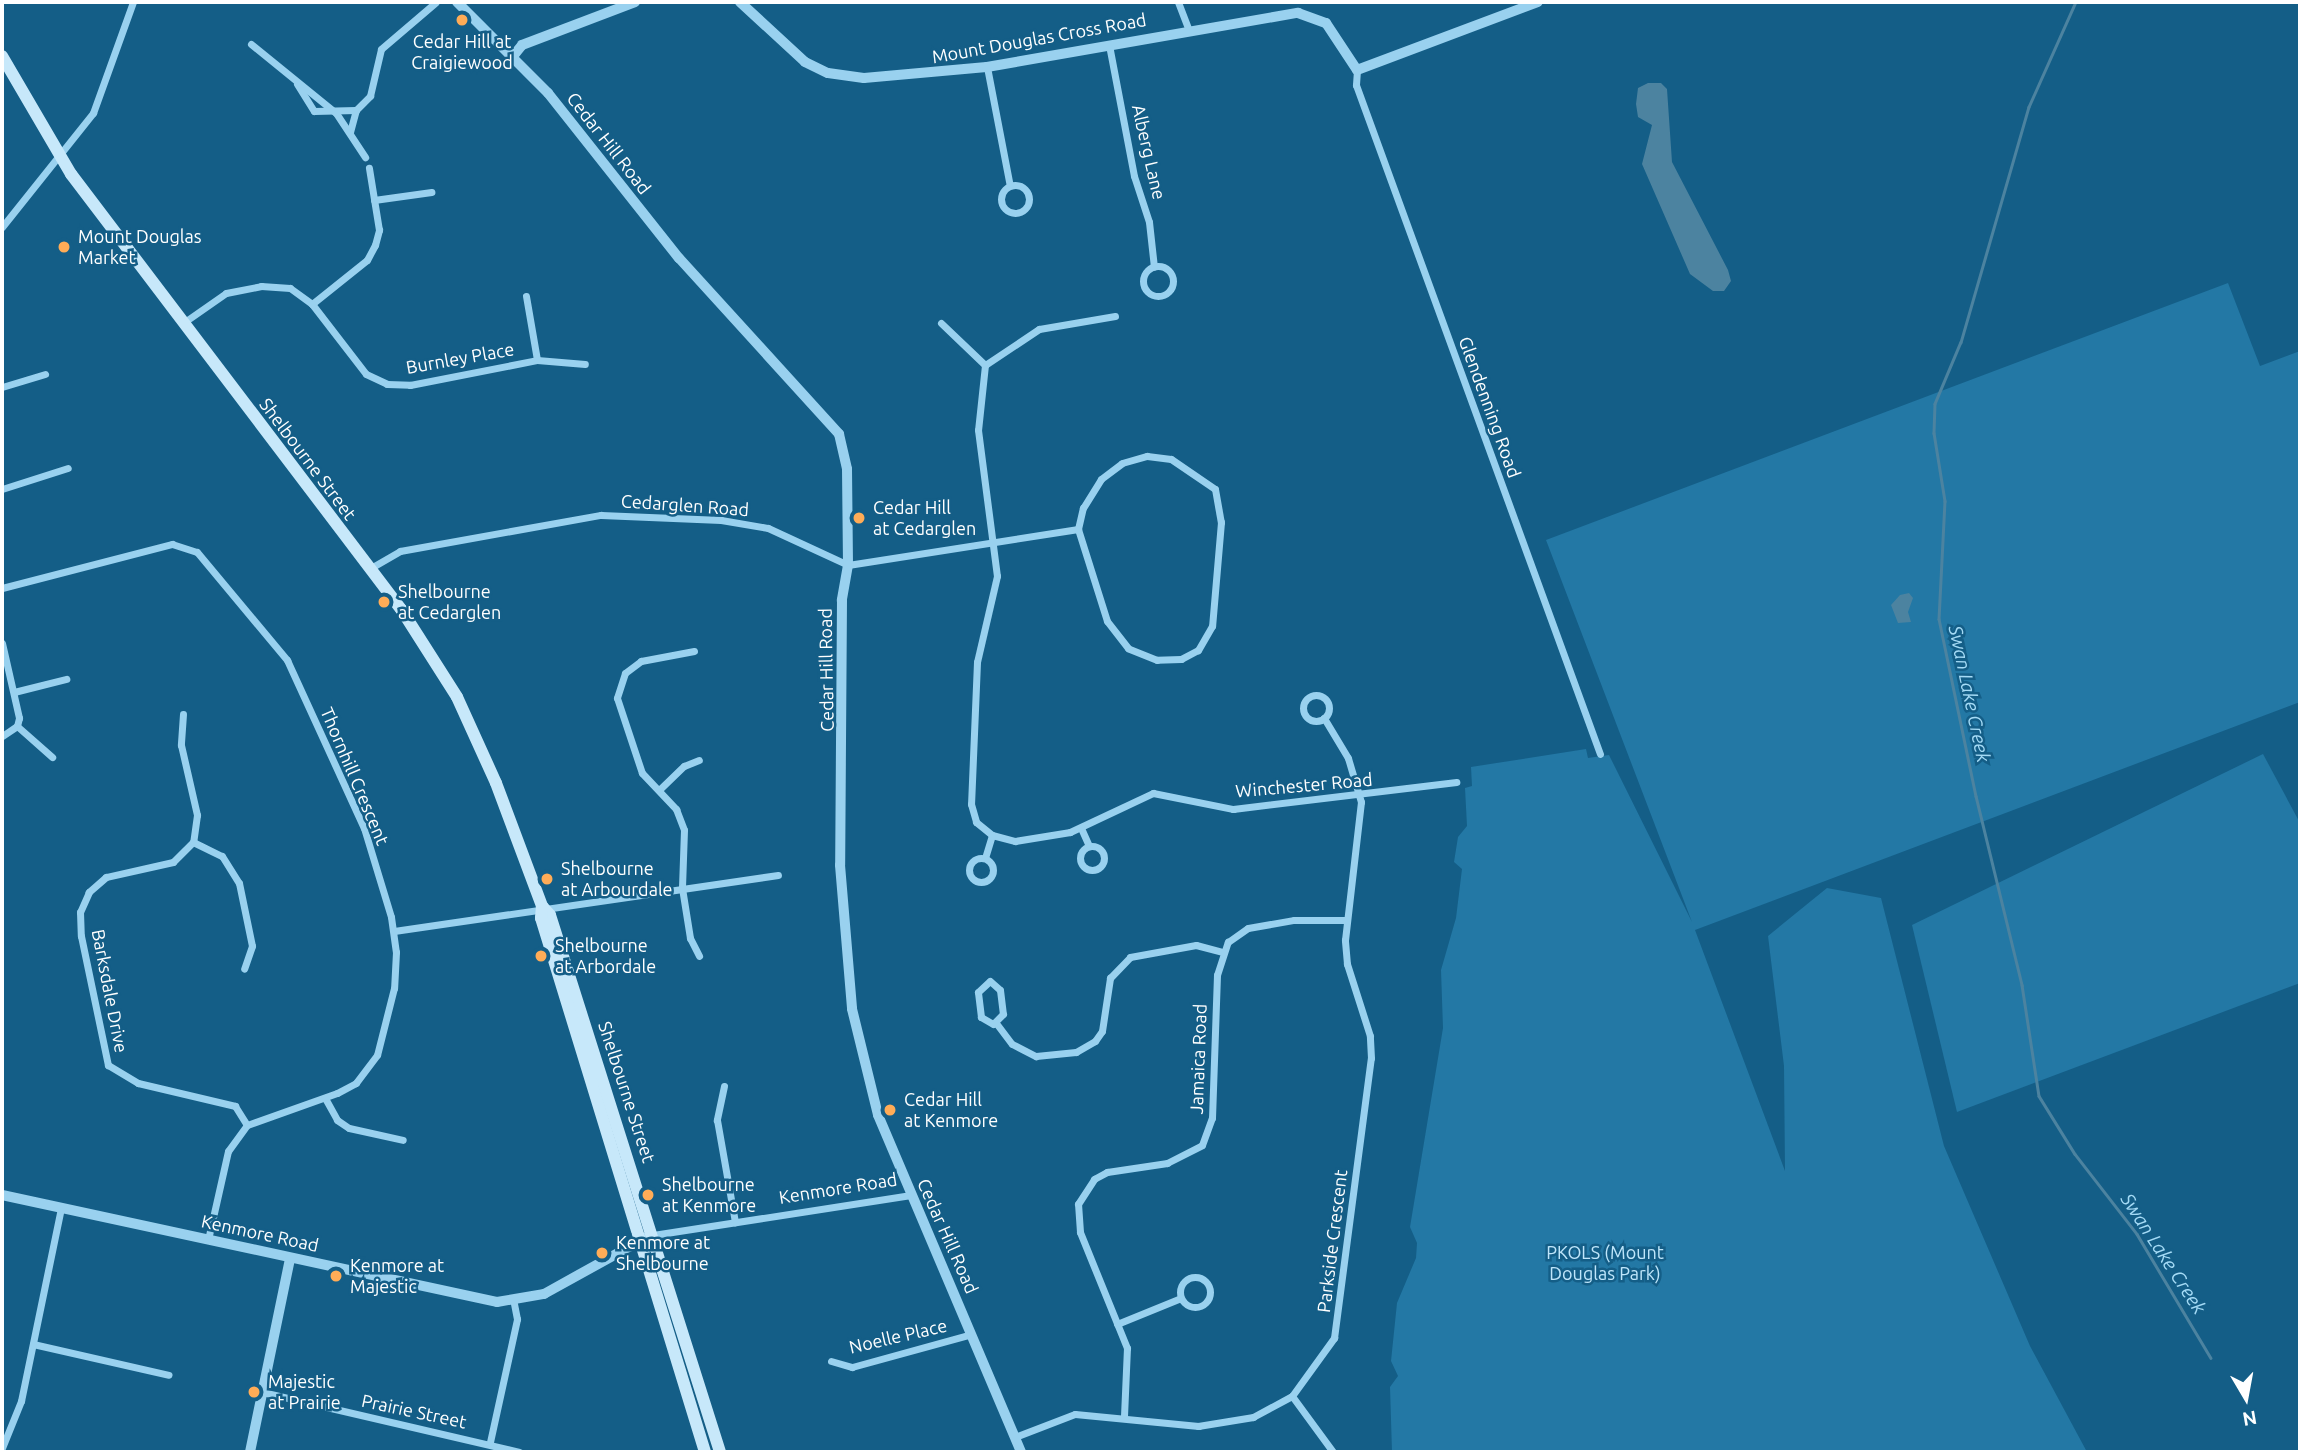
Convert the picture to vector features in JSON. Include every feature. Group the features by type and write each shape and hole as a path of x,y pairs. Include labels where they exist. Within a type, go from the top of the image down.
{"main road":[{"name":"Shelbourne Street","path":"2,56 59,158 369,569 457,697 496,783 542,906 551,918 720,1452"},
{"name":"Shelbourne Street","path":"542,906 540,915 705,1452"}],"street":[{"path":"2,227 59,158 102,94 133,2"},
{"path":"350,132 356,110 370,96 381,49 436,2"},
{"name":"Cedar Hill Road","path":"457,2 514,55 679,258 831,422 844,449 847,469 848,565 842,600 840,865 851,996 862,1063 878,1115 1021,1452"},
{"path":"514,55 522,45 635,2"},
{"name":"Mount Douglas Cross Road","path":"740,2 789,52 828,73 864,78 987,67 1298,13 1326,23 1357,70"},
{"path":"1178,2 1189,30"},
{"path":"1357,70 1538,2"},
{"path":"251,44 336,113 365,157"},
{"name":"Alberg Lane","path":"1109,45 1134,176 1147,214 1154,267"},
{"path":"987,67 1010,186"},
{"name":"Glendenning Road","path":"1357,70 1356,85 1600,754"},
{"path":"336,113 356,110"},
{"path":"312,304 367,260 379,230 369,168"},
{"path":"1010,186 1024,188 1029,196 1021,212 1008,212 1002,205 1001,196 1010,186"},
{"path":"374,200 431,192"},
{"name":"Alberg Lane","path":"1154,267 1163,268 1172,279 1164,295 1154,296 1144,286 1146,272 1154,267"},
{"name":"Burnley Place","path":"183,323 226,293 261,286 290,288 312,304 366,374 387,384 410,385 537,360 585,364"},
{"path":"526,296 537,360"},
{"path":"985,365 1038,330 1115,316"},
{"path":"941,323 985,365"},
{"path":"985,365 978,430 997,576 977,662 971,804 976,822 992,835 985,858"},
{"path":"2,387 45,374"},
{"path":"1147,456 1171,459 1214,489 1221,522 1212,626 1198,650 1181,659 1157,660 1128,648 1107,621 1079,529 1083,508 1101,479 1122,463 1147,456"},
{"path":"2,489 68,468"},
{"name":"Cedarglen Road","path":"369,569 400,551 601,515 721,520 768,528 848,565"},
{"path":"848,565 1079,529"},
{"name":"Thornhill Crescent","path":"2,588 172,544 197,552 287,660 364,828 394,931 394,988 377,1055 356,1083 325,1098 247,1125"},
{"path":"2,643 14,692 17,726 52,757"},
{"path":"694,651 641,661 625,673 617,698 642,773 676,808 684,830 682,888 690,938 699,956"},
{"path":"14,692 66,679"},
{"path":"183,714 181,745 197,815 192,842 222,856 239,883 253,946 244,969"},
{"name":"Parkside Crescent","path":"1015,1437 1075,1413 1124,1416 1198,1426 1228,1424 1253,1417 1292,1396 1317,1367 1334,1338 1364,1113 1370,1036 1347,964 1347,920 1361,803 1348,758 1324,718"},
{"path":"2,736 17,726"},
{"path":"660,789 684,766 699,760"},
{"name":"Winchester Road","path":"992,835 1014,841 1081,828 1153,793 1233,809 1456,782"},
{"path":"1081,828 1089,846"},
{"name":"Barksdale Drive","path":"192,842 173,862 106,877 89,892 80,912 81,936 101,1044 108,1065 122,1077 219,1101 242,1111 247,1125"},
{"path":"394,931 542,906 778,876"},
{"path":"996,1024 1012,1044 1036,1056 1076,1052 1087,1048 1102,1031 1110,978 1130,957 1196,945 1222,952 1236,934 1248,928 1315,918 1347,920"},
{"name":"Jamaica Road","path":"1124,1416 1129,1360 1080,1232 1078,1204 1089,1185 1107,1172 1167,1163 1202,1145 1212,1118 1217,975 1222,952"},
{"path":"986,982 1000,989 1003,1014 996,1024 989,1024 981,1017 978,992 986,982"},
{"path":"724,1086 717,1120 735,1222"},
{"path":"325,1098 337,1120 349,1128 403,1140"},
{"path":"208,1240 228,1151 247,1125"},
{"name":"Kenmore Road","path":"2,1195 481,1300 514,1303 560,1286 639,1240 653,1235 911,1195"},
{"path":"2,1448 21,1401 61,1208"},
{"path":"250,1452 290,1258"},
{"path":"1199,1278 1209,1287 1209,1297 1203,1305 1193,1307 1181,1298 1181,1289 1189,1279 1199,1278"},
{"path":"1117,1324 1181,1298"},
{"path":"490,1442 517,1319 514,1303"},
{"name":"Noelle Place","path":"831,1361 852,1367 973,1334"},
{"path":"33,1344 169,1375"},
{"name":"Prairie Street","path":"262,1392 490,1442 519,1452"},
{"path":"1292,1396 1333,1452"}],"green space":[{"name":"PKOLS (Mount Douglas Park)","path":"2228,283 2260,366 2300,351 2300,702 1695,930 1785,1171 1784,1066 1768,936 1827,888 1881,898 1944,1146 2030,1346 2087,1452 1392,1452 1390,1387 1398,1376 1391,1361 1397,1303 1416,1258 1417,1243 1410,1227 1443,1028 1441,970 1456,918 1462,869 1454,862 1458,837 1467,826 1465,788 1472,786 1471,767 1586,749 1588,758 1609,755 1692,922 1546,540"},
{"path":"2263,754 2300,823 2300,983 1957,1112 1912,925"}],"shaded area":[{"path":"1648,83 1661,83 1667,89 1672,162 1728,270 1731,281 1724,291 1713,291 1690,274 1642,164 1652,125 1638,117 1636,104 1638,88"},
{"path":"1909,593 1913,598 1908,612 1911,622 1898,623 1891,605 1900,595"}],"waterway":[{"name":"Swan Lake Creek","path":"2076,2 2029,107 1961,342 1935,404 1934,433 1945,501 1939,619 1976,796 2022,985 2039,1096 2075,1154 2137,1234 2211,1358"}],"place":[{"name":"Cedar Hill at Craigiewood","path":"462,20"},
{"name":"Mount Douglas Market","path":"64,247"},
{"name":"Cedar Hill at Cedarglen","path":"859,518"},
{"name":"Shelbourne at Cedarglen","path":"384,602"},
{"name":"Shelbourne at Arbourdale","path":"547,879"},
{"name":"Shelbourne at Arbordale","path":"541,956"},
{"name":"Cedar Hill at Kenmore","path":"890,1110"},
{"name":"Shelbourne at Kenmore","path":"648,1195"},
{"name":"Kenmore at Shelbourne","path":"602,1253"},
{"name":"Kenmore at Majestic","path":"336,1276"},
{"name":"Majestic at Prairie","path":"254,1392"}]}
